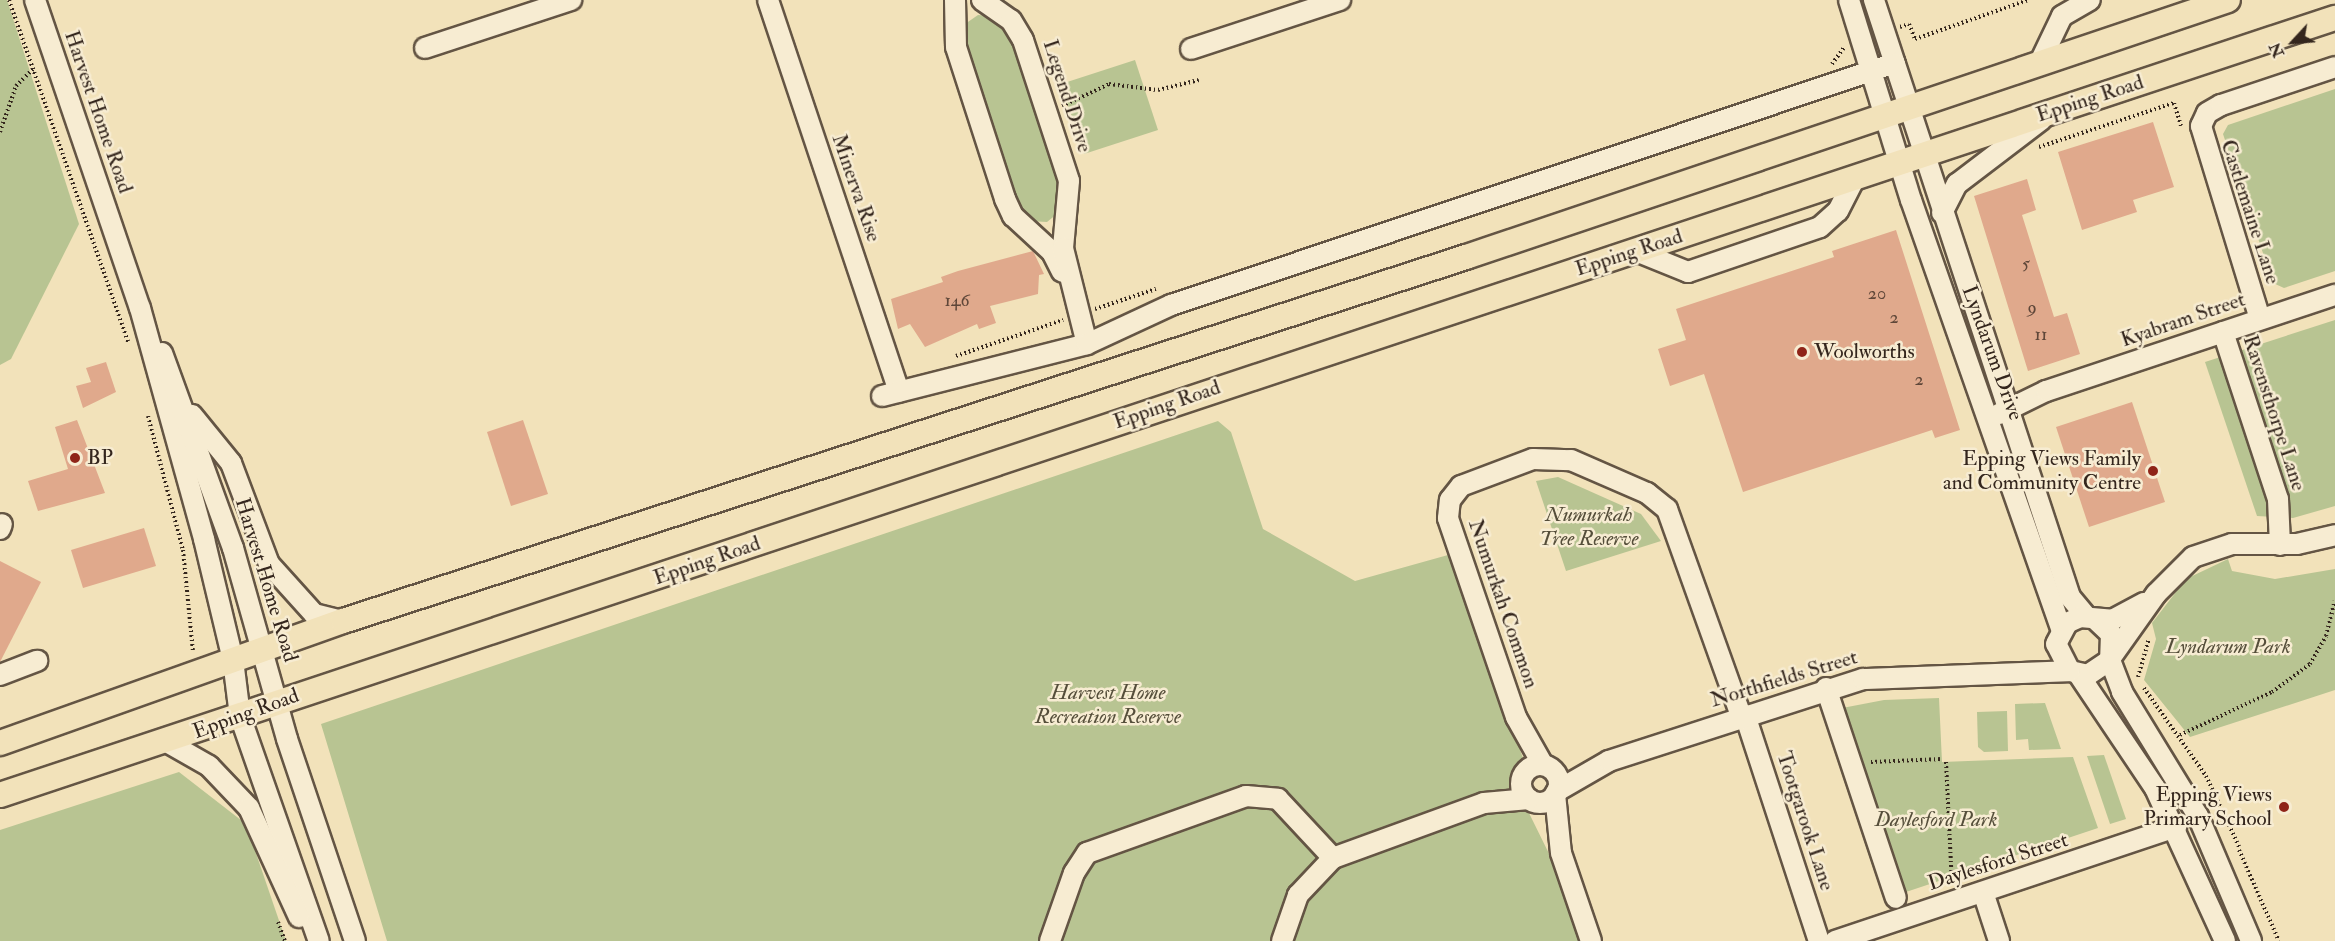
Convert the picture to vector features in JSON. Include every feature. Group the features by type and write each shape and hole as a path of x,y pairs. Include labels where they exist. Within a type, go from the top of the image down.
{"main road":[{"path":"0,743 195,676 343,621 1911,108 2228,0"},
{"name":"Epping Road","path":"0,795 167,742 278,702 2335,18"}],"street":[{"name":"Harvest Home Road","path":"35,0 140,308 233,660 240,716 319,941"},
{"path":"425,48 571,0"},
{"name":"Minerva Rise","path":"768,0 891,394 999,362 1087,344"},
{"name":"Legend Drive","path":"955,0 956,47 1005,199 1024,225 1052,252 1069,285"},
{"path":"1191,49 1340,0"},
{"name":"Lyndarum Drive","path":"1850,0 1899,163 1989,411 2060,631"},
{"name":"Lyndarum Drive","path":"1874,0 1911,108 1942,213 2008,404 2070,597 2092,618"},
{"path":"2039,64 2062,16 2090,0"},
{"name":"Legend Drive","path":"955,22 988,3 1023,40 1071,189 1063,248 1069,285 1087,344"},
{"path":"1087,344 1171,305 1895,63"},
{"name":"Castlemaine Lane","path":"2260,319 2201,138 2203,119 2212,109 2335,67"},
{"path":"1942,213 1957,184 2056,110"},
{"path":"1636,251 1688,272 1820,227 1838,211 1854,179"},
{"path":"1024,225 1043,229 1068,212"},
{"name":"Kyabram Street","path":"1989,411 2335,295"},
{"name":"Harvest Home Road","path":"140,308 183,404 264,649 278,702 355,941"},
{"name":"Ravensthorpe Lane","path":"2223,332 2278,499 2280,545"},
{"path":"183,404 231,463 268,564 314,614 343,621"},
{"name":"Numurkah Common","path":"1535,770 1448,509 1456,491 1468,482 1547,457 1571,460 1647,493 1667,509 1743,716"},
{"path":"2075,673 2097,672 2111,658 2156,594 2183,564 2206,550 2232,544 2280,545 2335,535"},
{"path":"2014,672 2048,649 2060,631 2092,618 2121,617 2156,594"},
{"path":"2092,618 2111,634 2111,658 2122,692 2198,816 2251,941"},
{"path":"2060,631 2057,655 2102,702 2176,827 2225,941"},
{"path":"0,675 37,661"},
{"name":"Northfields Street","path":"1535,770 1609,761 1826,688 1893,675 2075,673"},
{"path":"1826,688 1896,898"},
{"name":"Tootgarook Lane","path":"1743,716 1819,941"},
{"path":"167,742 209,766 249,808 310,941"},
{"name":"Northfields Street","path":"1484,803 1531,800 1556,792 1609,761"},
{"path":"1535,770 1558,780 1556,792 1561,853"},
{"path":"1535,770 1521,789 1531,800 1561,853 1591,941"},
{"path":"1282,941 1298,895 1333,858 1484,803 1535,770"},
{"path":"1050,941 1074,873 1087,853 1246,796 1278,799 1333,858"},
{"name":"Daylesford Street","path":"1835,941 2176,827"},
{"path":"1983,892 1999,941"}],"path":[{"path":"9,0 131,354"},
{"path":"0,129 16,86 33,69"},
{"path":"1047,110 1108,84 1158,90 1199,80"},
{"path":"2032,149 2174,103 2187,143 2201,138"},
{"path":"146,405 183,550 195,676"},
{"path":"2180,735 2272,692 2310,664 2326,636 2335,601"},
{"path":"2137,680 2180,735 2240,849"},
{"path":"1852,762 1944,760 1956,901"},
{"path":"274,909 285,941"}],"green space":[{"path":"0,0 7,0 79,224 11,359 0,365"},
{"path":"978,15 995,16 1013,37 1063,185 1063,209 1047,222 1029,221 1020,214 964,51 965,24"},
{"path":"1135,60 1158,130 1084,154 1061,84"},
{"path":"2335,89 2335,271 2284,288 2273,283 2223,134 2228,125"},
{"path":"2335,320 2335,506 2293,518 2257,516 2205,362"},
{"name":"Harvest Home Recreation Reserve","path":"1218,421 1231,432 1263,529 1355,581 1448,555 1526,766 1518,779 1528,811 1592,941 387,941 321,724"},
{"name":"Numurkah Tree Reserve","path":"1558,477 1641,514 1661,541 1566,571 1536,481"},
{"name":"Lyndarum Park","path":"2228,559 2232,571 2275,579 2335,569 2335,690 2190,737 2144,680 2156,639 2152,623 2186,579"},
{"name":"Daylesford Park","path":"1939,698 1942,762 2073,757 2098,828 1897,895 1837,709 1884,700"},
{"path":"2045,703 2061,749 2029,750 2028,739 2016,740 2015,704"},
{"path":"2007,711 2008,751 1984,752 1978,747 1977,712"},
{"path":"2104,755 2126,819 2110,824 2087,756"},
{"path":"179,772 246,824 286,941 0,941 0,830"}],"building":[{"path":"2153,122 2174,187 2133,200 2137,212 2082,230 2058,152"},
{"path":"2027,179 2036,210 2022,215 2054,317 2067,313 2080,354 2028,371 1974,196"},
{"path":"1896,230 1960,430 1935,438 1932,430 1743,492 1704,374 1670,386 1658,349 1686,340 1676,309 1834,257 1832,251"},
{"path":"1033,251 1044,274 1039,275 1038,294 990,306 996,323 979,329 977,324 925,347 910,324 898,329 891,299 943,282 941,277 958,271"},
{"path":"106,362 116,392 83,408 76,386 91,382 86,368"},
{"path":"2132,402 2165,502 2089,527 2056,427"},
{"path":"77,420 105,493 38,511 28,481 68,469 55,427"},
{"path":"523,420 548,494 511,506 487,432"},
{"path":"144,528 156,566 83,588 71,550"},
{"path":"0,561 41,582 0,662"}],"place":[{"name":"Woolworths","path":"1802,352"},
{"name":"BP","path":"75,458"},
{"name":"Epping Views Family and Community Centre","path":"2153,471"},
{"name":"Epping Views Primary School","path":"2284,807"}]}
